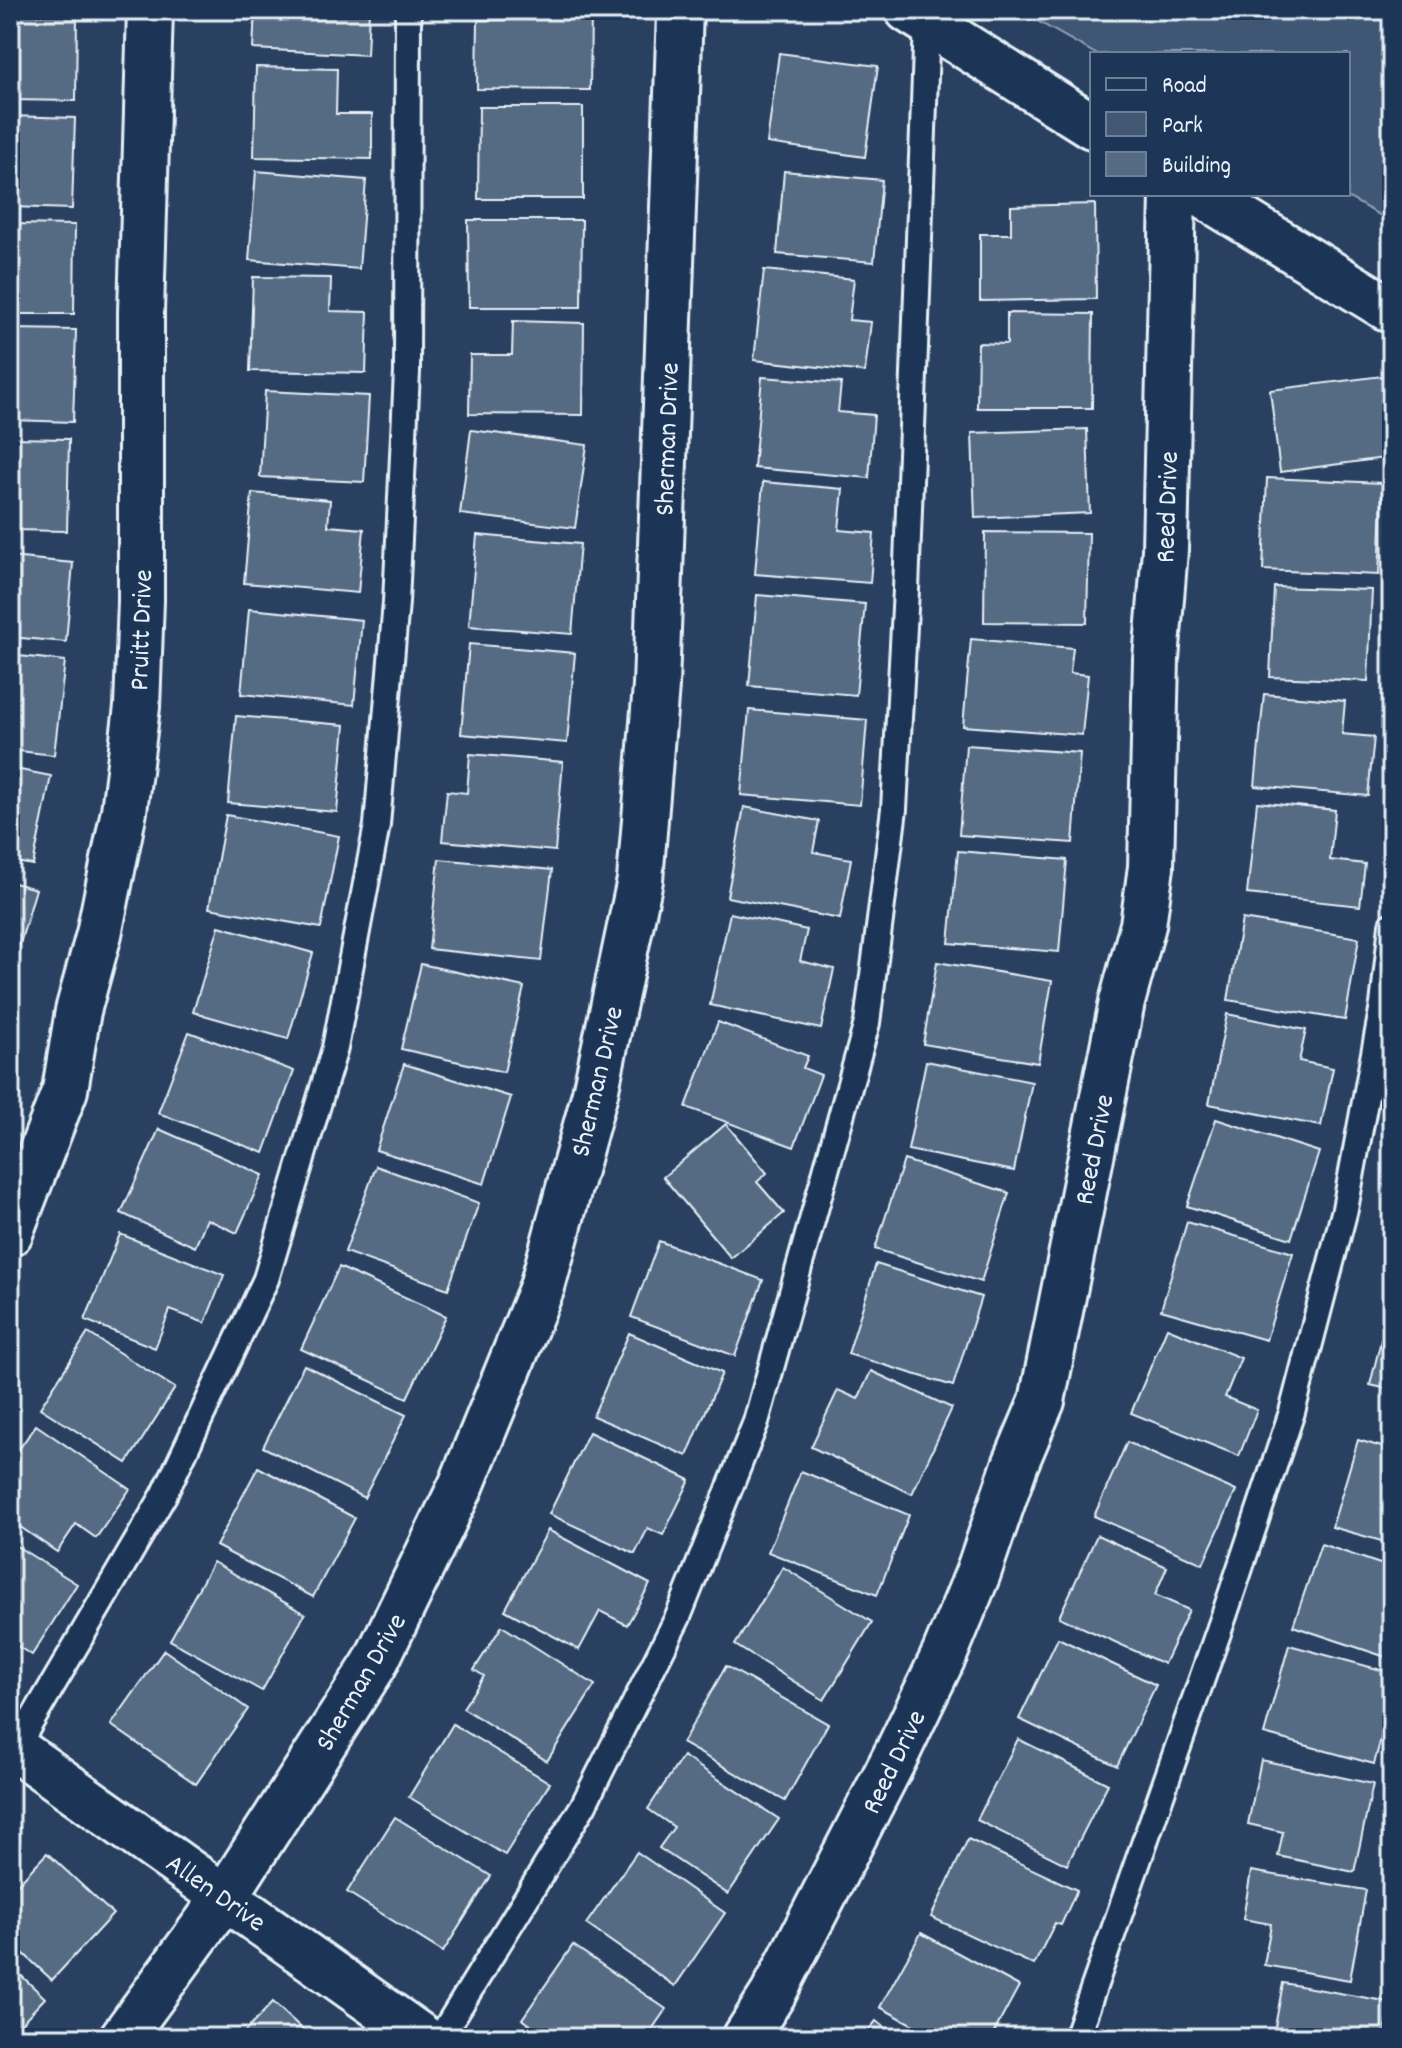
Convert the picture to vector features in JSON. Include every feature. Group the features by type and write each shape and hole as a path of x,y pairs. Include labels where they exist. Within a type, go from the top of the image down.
{"street":[{"name":"Pruitt Drive","path":"10,1233 65,1090 78,1011 99,934 124,811 137,707 141,601 141,312 150,10"},
{"name":"Sherman Drive","path":"122,2038 225,1897 374,1665 461,1486 542,1287 595,1093 640,880 656,686 680,10"},
{"path":"917,16 1090,125"},
{"name":"Reed Drive","path":"745,2038 773,1994 945,1653 1042,1401 1122,1002 1143,925 1151,867 1156,659 1165,550 1173,196"},
{"path":"1204,196 1392,311"},
{"name":"Allen Drive","path":"12,1751 423,2038"}],"lane":[{"path":"12,1751 164,1495 266,1279 335,1048 377,825 396,602 407,372 408,10"},
{"path":"440,2038 583,1806 678,1617 756,1422 867,1023 894,809 906,590 917,16"},
{"path":"1076,2038 1292,1412 1345,1209 1383,1005 1392,925"}],"green space":[{"path":"1018,10 1392,10 1392,222 1346,196 1350,196 1350,52 1092,52"}],"building":[{"path":"255,10 369,10 367,55 253,49"},
{"path":"503,10 591,10 590,90 477,89 478,20 503,20"},
{"path":"10,14 77,15 76,101 10,100"},
{"path":"779,53 878,66 865,157 767,143"},
{"path":"256,67 337,69 336,114 372,114 372,159 254,157"},
{"path":"479,107 583,107 583,199 478,199"},
{"path":"10,116 75,118 72,209 10,207"},
{"path":"256,171 366,180 359,269 249,260"},
{"path":"784,171 882,180 874,262 777,254"},
{"path":"1095,204 1096,299 980,301 980,234 1011,234 1011,206"},
{"path":"468,220 582,220 581,307 469,307"},
{"path":"10,224 75,225 74,314 10,314"},
{"path":"764,270 854,279 849,320 871,322 865,372 754,360"},
{"path":"253,277 331,278 330,311 368,312 366,373 250,371"},
{"path":"1007,313 1093,314 1092,408 977,408 978,343 1007,344"},
{"path":"513,321 584,323 583,415 469,414 470,355 512,355"},
{"path":"10,329 76,330 73,422 10,420"},
{"path":"1382,376 1392,457 1280,472 1270,390"},
{"path":"762,377 841,383 838,412 874,415 869,478 754,468"},
{"path":"265,391 369,396 364,482 260,477"},
{"path":"1087,429 1090,513 975,518 972,433"},
{"path":"471,430 587,445 575,528 460,514"},
{"path":"10,438 69,439 67,531 10,530"},
{"path":"1267,478 1383,483 1379,575 1263,570"},
{"path":"763,482 843,489 839,530 874,533 870,583 755,574"},
{"path":"252,493 330,500 328,526 364,529 358,593 244,583"},
{"path":"985,532 1089,533 1087,623 984,622"},
{"path":"477,535 580,544 572,634 469,626"},
{"path":"10,557 73,563 66,642 10,637"},
{"path":"1274,587 1372,590 1368,681 1270,677"},
{"path":"757,595 865,604 856,695 749,686"},
{"path":"249,609 362,620 354,705 241,694"},
{"path":"971,639 1073,648 1070,673 1088,675 1082,735 963,726"},
{"path":"469,644 575,653 567,743 461,734"},
{"path":"10,655 65,661 54,755 10,750"},
{"path":"1264,694 1345,701 1342,734 1374,737 1368,796 1255,786"},
{"path":"749,710 867,720 860,805 741,795"},
{"path":"236,716 345,725 337,812 228,803"},
{"path":"966,745 1080,753 1073,843 959,835"},
{"path":"470,754 563,762 555,851 442,841 447,791 467,793"},
{"path":"10,768 51,776 33,865 10,861"},
{"path":"1257,802 1335,810 1330,860 1365,864 1360,906 1247,894"},
{"path":"744,807 819,821 813,852 851,859 840,919 727,897"},
{"path":"226,815 339,836 321,928 209,908"},
{"path":"958,851 1067,860 1059,952 949,943"},
{"path":"439,859 552,870 541,961 429,949"},
{"path":"10,882 36,889 10,978"},
{"path":"730,913 807,930 800,961 834,969 821,1029 710,1005"},
{"path":"1242,919 1359,938 1345,1020 1228,1000"},
{"path":"219,926 313,953 288,1039 193,1012"},
{"path":"937,962 1052,981 1038,1063 923,1044"},
{"path":"421,964 524,987 504,1072 401,1049"},
{"path":"1227,1014 1306,1030 1299,1061 1333,1068 1321,1126 1209,1104"},
{"path":"718,1022 808,1056 803,1068 821,1075 794,1147 686,1107"},
{"path":"189,1032 294,1071 264,1153 158,1113"},
{"path":"926,1061 1032,1082 1014,1171 908,1150"},
{"path":"404,1064 511,1097 484,1184 376,1150"},
{"path":"1216,1119 1319,1152 1291,1239 1187,1206"},
{"path":"726,1124 767,1173 757,1182 784,1213 731,1258 663,1177"},
{"path":"159,1129 263,1175 237,1233 207,1219 195,1247 121,1213"},
{"path":"904,1160 1009,1193 981,1282 875,1249"},
{"path":"376,1166 479,1203 448,1289 345,1252"},
{"path":"1187,1222 1293,1253 1266,1340 1161,1310"},
{"path":"120,1234 224,1275 205,1323 170,1310 155,1348 85,1320"},
{"path":"659,1241 763,1280 735,1356 631,1317"},
{"path":"876,1264 981,1297 953,1386 848,1354"},
{"path":"339,1267 446,1316 407,1398 301,1349"},
{"path":"1167,1328 1241,1358 1225,1397 1257,1410 1239,1456 1131,1413"},
{"path":"88,1333 175,1388 127,1463 40,1408"},
{"path":"629,1333 722,1373 687,1456 593,1416"},
{"path":"1382,1336 1392,1338 1392,1390 1370,1385"},
{"path":"304,1365 406,1415 364,1498 263,1447"},
{"path":"871,1371 952,1408 912,1494 811,1447 838,1390 858,1399"},
{"path":"36,1425 130,1489 96,1538 76,1524 57,1552 10,1520 10,1462"},
{"path":"589,1432 690,1480 663,1535 648,1528 635,1554 549,1514"},
{"path":"1358,1440 1392,1450 1392,1544 1332,1527"},
{"path":"1127,1442 1236,1491 1203,1564 1094,1516"},
{"path":"258,1467 355,1518 313,1597 216,1546"},
{"path":"801,1471 909,1515 877,1595 768,1552"},
{"path":"548,1530 650,1584 627,1625 600,1611 579,1650 505,1610"},
{"path":"1097,1535 1167,1567 1155,1595 1189,1610 1164,1664 1059,1617"},
{"path":"10,1542 77,1584 32,1655 10,1642"},
{"path":"1321,1544 1392,1568 1392,1659 1293,1626"},
{"path":"213,1562 305,1614 262,1691 170,1640"},
{"path":"783,1567 872,1622 824,1700 735,1645"},
{"path":"502,1626 595,1685 547,1761 463,1708 484,1676 474,1670"},
{"path":"1058,1638 1156,1685 1117,1766 1019,1719"},
{"path":"1289,1645 1392,1673 1392,1698 1374,1764 1264,1734"},
{"path":"164,1650 248,1709 196,1784 111,1725"},
{"path":"726,1666 828,1724 785,1801 682,1743"},
{"path":"453,1724 550,1783 505,1855 409,1797"},
{"path":"1018,1739 1108,1784 1067,1865 977,1820"},
{"path":"683,1756 779,1819 728,1894 659,1848 674,1827 648,1809"},
{"path":"1261,1760 1373,1784 1354,1872 1278,1856 1283,1832 1248,1824"},
{"path":"395,1817 491,1876 443,1952 347,1892"},
{"path":"968,1839 1077,1890 1061,1925 1055,1923 1034,1965 931,1917"},
{"path":"637,1852 725,1913 675,1986 586,1924"},
{"path":"47,1853 113,1914 52,1980 10,1941 10,1880 16,1886"},
{"path":"1251,1871 1366,1890 1350,1980 1264,1965 1271,1924 1243,1919"},
{"path":"921,1933 1019,1986 991,2038 937,2038 880,2007"},
{"path":"573,1945 666,2009 646,2038 550,2038 522,2019"},
{"path":"10,1965 45,1998 10,2035"},
{"path":"1283,1983 1390,2002 1383,2038 1273,2038"},
{"path":"273,2002 312,2038 239,2038"},
{"path":"876,2021 899,2038 863,2038"}]}
